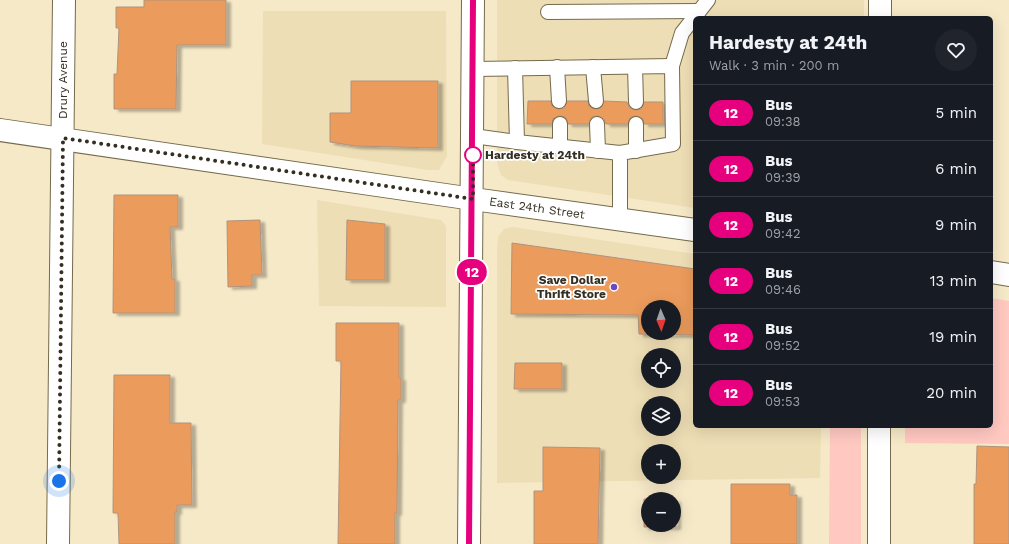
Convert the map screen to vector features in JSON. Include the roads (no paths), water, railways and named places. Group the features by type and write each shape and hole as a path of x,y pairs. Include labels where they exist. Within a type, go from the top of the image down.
{"street":[{"name":"Drury Avenue","path":"58,544 64,0"},
{"path":"469,544 473,199 473,0"},
{"path":"880,0 880,16"},
{"name":"East 24th Street","path":"0,130 693,230"},
{"path":"993,272 1009,275"},
{"path":"879,428 879,544"}],"lane":[{"path":"695,16 708,0"},
{"path":"548,12 699,11"},
{"path":"473,136 620,153 673,144 672,66 682,33 693,19"},
{"path":"473,69 672,66"},
{"path":"557,67 559,101"},
{"path":"593,67 596,101"},
{"path":"635,67 636,102"},
{"path":"516,68 517,142"},
{"path":"560,124 560,147"},
{"path":"597,124 598,151"},
{"path":"636,124 636,151"},
{"path":"620,153 620,220"}],"place":[{"name":"Hardesty at 24th","path":"473,155"},
{"name":"Save Dollar Thrift Store","path":"614,287"}]}
